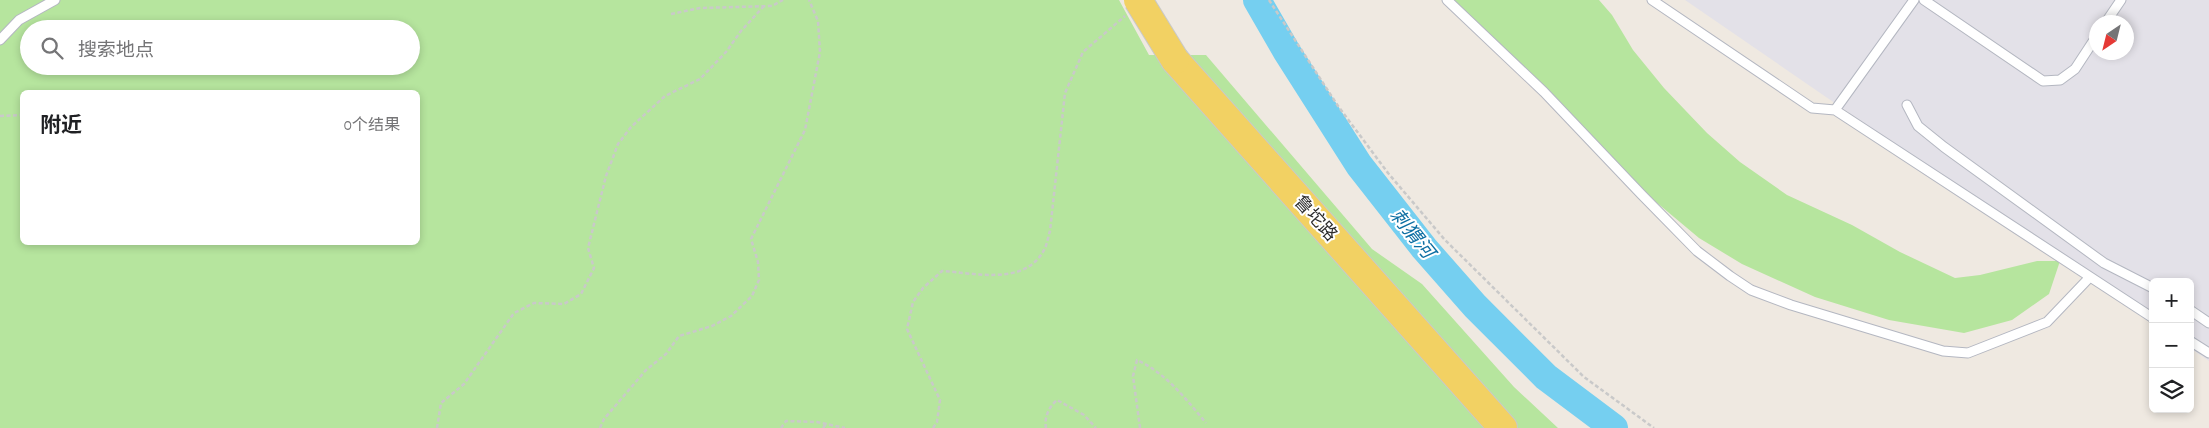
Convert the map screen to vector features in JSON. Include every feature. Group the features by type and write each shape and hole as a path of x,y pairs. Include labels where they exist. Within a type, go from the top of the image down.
{"main road":[{"name":"鲁坨路","path":"1134,6 1175,60 1503,428"}],"lane":[{"path":"0,40 19,20 55,0"},
{"path":"1447,0 1544,92 1640,194 1697,251 1751,290 1943,351 1968,353 2047,322 2089,278"},
{"path":"1652,0 1812,108 1835,110 2149,316"},
{"path":"1835,110 1914,0"},
{"path":"1924,0 2043,81 2060,80 2075,69 2089,48"},
{"path":"2111,15 2121,0"},
{"path":"1907,105 1918,126 1944,147 2104,263 2149,286"},
{"path":"2194,313 2209,322"},
{"path":"2194,344 2209,354"}],"path":[{"path":"671,14 700,8 772,6 783,0"},
{"path":"600,428 610,412 646,370 666,354 679,336 712,326 731,316 752,296 759,280 758,262 751,239 805,130 820,52 818,20 809,0"},
{"path":"1269,0 1338,106 1388,173 1445,240 1584,377 1654,428"},
{"path":"437,428 441,404 464,384 514,313 534,303 564,304 581,294 594,268 588,248 606,176 618,144 631,127 665,96 700,79 726,52 741,31 764,6"},
{"path":"933,428 938,422 940,400 907,329 913,302 923,288 942,271 1007,275 1030,268 1044,250 1050,231 1065,93 1083,52 1134,6"},
{"path":"0,116 20,115"},
{"path":"1140,428 1133,376 1137,360 1148,365 1173,384 1206,423"},
{"path":"1046,428 1045,424 1049,406 1057,400 1084,415 1096,428"},
{"path":"781,428 786,421 826,424 845,428"},
{"path":"823,428 826,424"}],"shaded area":[{"path":"1685,0 2209,0 2209,361 2194,351 2194,278 2149,278 2149,319"}],"green space":[{"path":"0,0 1119,0 1149,55 1206,55 1372,249 1422,284 1514,387 1558,428 0,428"},
{"path":"1448,0 1599,0 1612,15 1633,50 1664,88 1707,133 1740,162 1787,195 1852,225 1900,252 1955,278 1980,275 2037,261 2060,261 2049,294 2012,320 1964,333 1889,320 1815,297 1742,264 1699,238 1656,202 1490,34"}],"waterway":[{"name":"刺猬河","path":"1257,0 1287,52 1359,165 1424,248 1475,306 1546,377 1614,428"}]}
